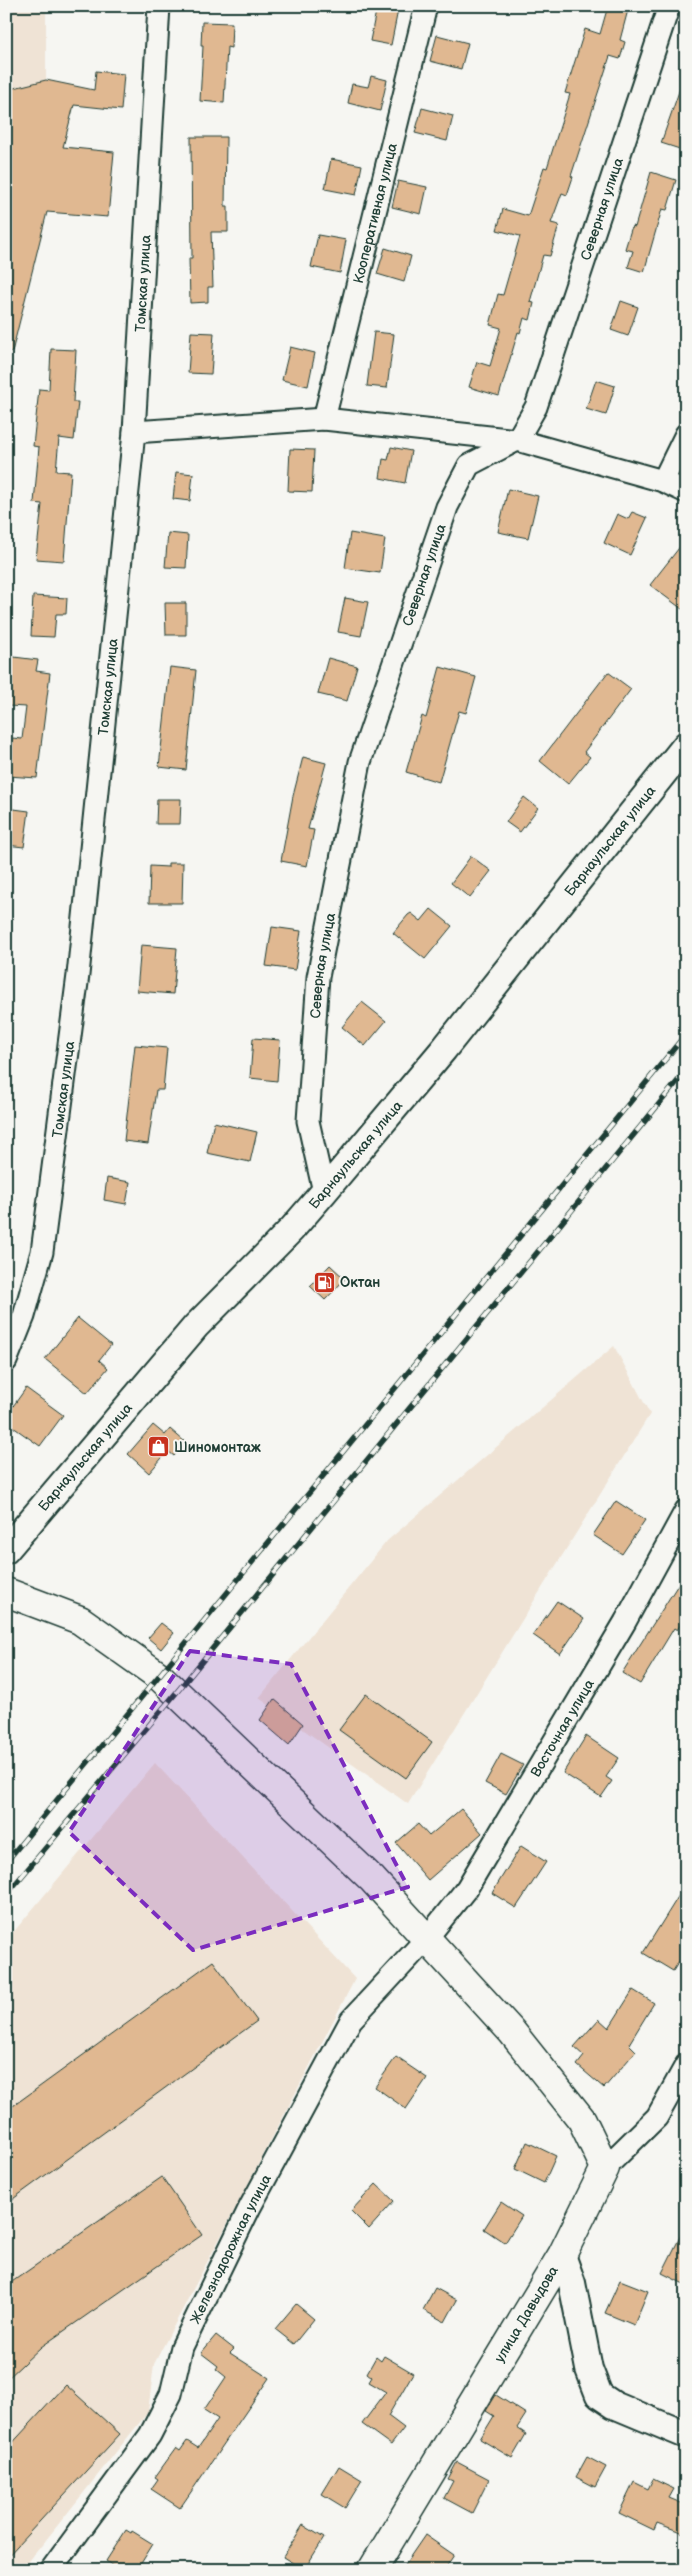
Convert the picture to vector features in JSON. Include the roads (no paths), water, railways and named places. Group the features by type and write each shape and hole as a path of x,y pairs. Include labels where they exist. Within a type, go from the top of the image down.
{"main road":[{"path":"6,1592 80,1620 159,1676 372,1879 512,2032 582,2120 605,2168"},
{"name":"улица Давыдова","path":"372,2570 562,2255 605,2168"}],"street":[{"name":"Томская улица","path":"6,1361 24,1316 42,1252 78,975 134,432 159,6"},
{"name":"Кооперативная улица","path":"324,419 426,6"},
{"name":"Северная улица","path":"324,1192 308,1121 311,1051 318,977 360,762 447,506 456,487 469,465 517,440 536,407 669,6"},
{"path":"134,432 324,419 517,440 663,481 686,492"},
{"path":"663,481 686,434"},
{"name":"Барнаульская улица","path":"6,1550 196,1326 292,1229 324,1192 444,1049 686,745"},
{"name":"Восточная улица","path":"427,1938 467,1888 625,1622 686,1510"},
{"name":"Железнодорожная улица","path":"51,2570 150,2435 171,2394 182,2347 290,2130 351,2020 427,1938"},
{"name":"улица Давыдова","path":"605,2168 657,2117 686,2065"},
{"path":"562,2255 572,2283 589,2369 599,2395 614,2405 686,2435"}],"railway":[{"path":"6,1862 686,1034"},
{"path":"6,1895 176,1693 686,1071"}],"place":[{"name":"Октан","path":"324,1282"},
{"name":"Шиномонтаж","path":"158,1447"}]}
